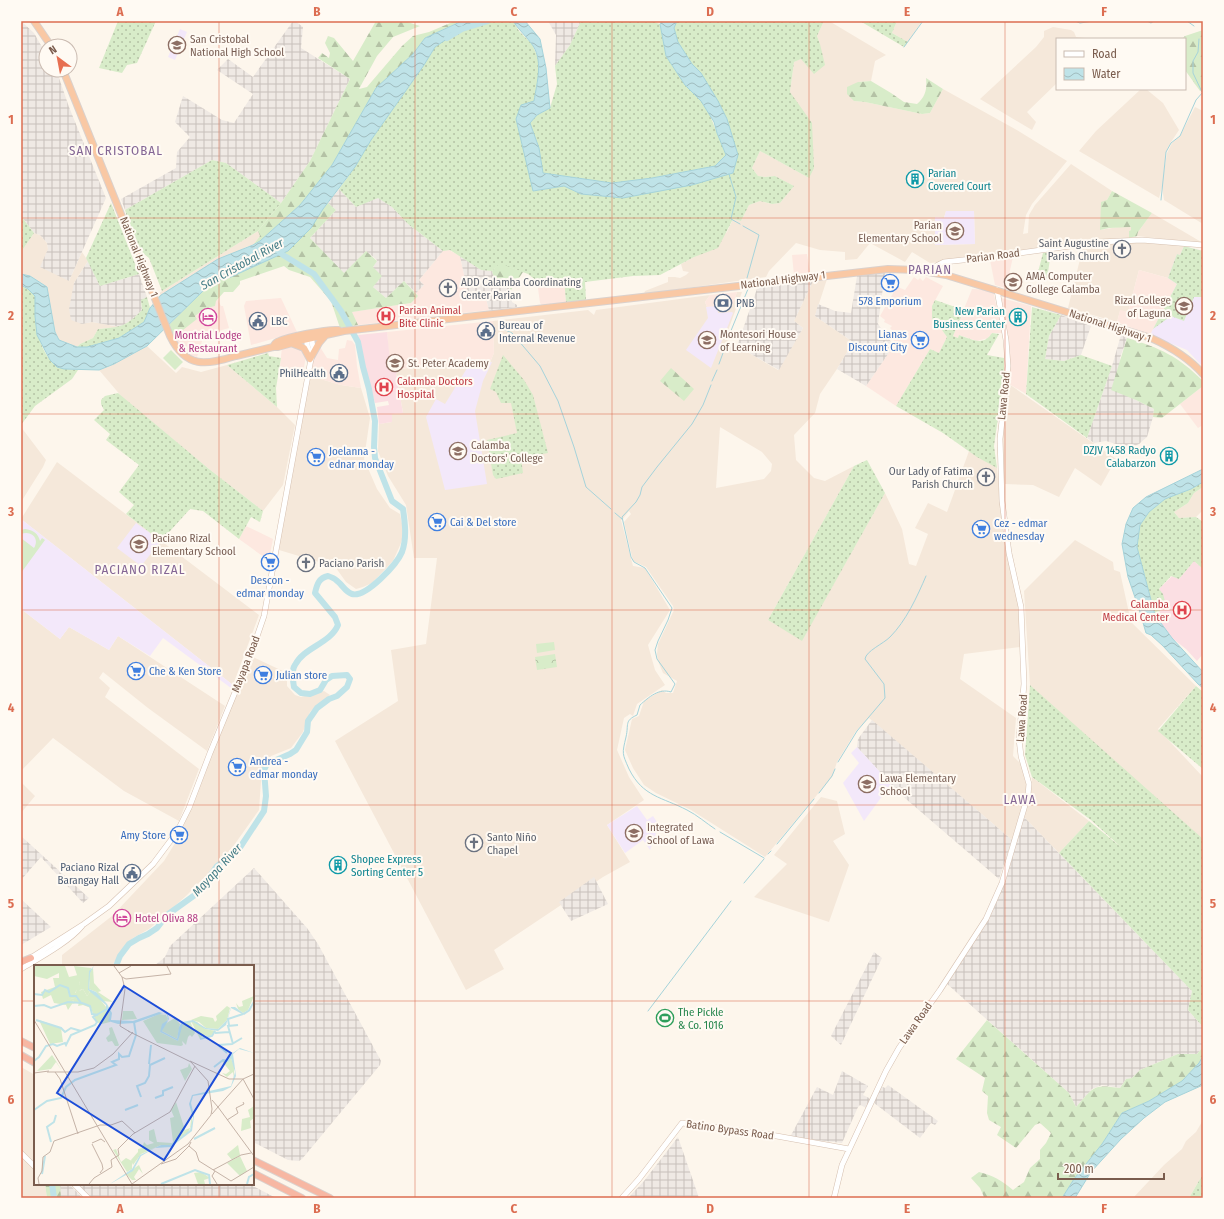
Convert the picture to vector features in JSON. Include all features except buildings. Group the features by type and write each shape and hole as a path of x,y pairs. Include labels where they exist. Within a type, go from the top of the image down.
{"highway":[{"path":"34,21 46,38"},
{"name":"National Highway 1","path":"66,78 170,336 175,346 184,356 193,361 201,363 220,361 278,347 309,336 325,336 344,331 869,270 901,269 946,275 1163,343 1178,352 1203,374"},
{"name":"National Highway 1","path":"273,347 277,342 335,330 344,331"},
{"path":"310,360 319,343 325,336"},
{"path":"291,343 304,348 310,360"},
{"path":"21,963 31,958"},
{"path":"21,1041 34,1048"},
{"path":"21,1055 34,1062"},
{"path":"21,1059 34,1063"},
{"path":"254,1160 330,1198"},
{"path":"254,1174 302,1198"}],"main road":[{"name":"Parian Road","path":"931,273 934,266 944,262 991,258 1100,242 1142,240 1203,245"},
{"name":"Lawa Road","path":"834,1198 842,1165 891,1061 986,919 1002,883 1028,795 1029,784 1021,756 1019,739 1024,684 1021,607 1008,547 1002,501 1000,439 1008,366 1006,340 997,290"},
{"name":"Mayapa Road","path":"31,958 86,923 109,906 146,871 159,856 180,826 189,808 252,651 264,616 313,346 309,336"},
{"name":"Mayapa Road","path":"21,969 64,942 86,923"},
{"name":"Batino Bypass Road","path":"622,1198 682,1123 770,1135 849,1149"},
{"path":"21,1153 34,1166"},
{"path":"75,1185 88,1198"}],"shaded area":[{"path":"21,21 34,33 38,40 38,78 59,78 69,107 106,198 69,281 40,267 48,249 47,243 40,235 34,233 21,216"},
{"path":"293,21 303,27 301,48 350,79 310,161 281,203 226,163 212,160 125,210 121,199 176,168 177,152 190,137 175,122 183,96 222,120 234,123 253,94 217,70 228,59 253,77"},
{"path":"548,21 581,21 570,45 555,66 556,35"},
{"path":"824,21 829,21 886,55 875,61 871,81 858,82 854,101 922,114 930,113 943,89 1015,129 1067,161 1032,204 1026,215 1023,234 1028,233 1029,215 1035,205 1071,164 1112,191 1107,200 1100,230 1125,226 1132,227 1129,231 1129,238 1094,241 994,256 930,263 912,252 905,262 870,243 857,259 845,260 845,252 820,250 796,243 769,271 766,277 644,294 645,291 668,282 668,277 680,278 686,275 689,272 683,271 681,264 694,257 727,232 733,219 741,221 749,205 760,201 771,204 780,203 794,186 775,176 758,176 752,168 760,151 809,178 790,92 794,62 820,44 817,36","holes":["946,211 974,211 975,244 935,245 935,217 944,218"]},
{"path":"897,21 922,21 908,42 892,33"},
{"path":"1053,27 1071,30 1074,32 1076,37 1085,38 1056,38 1056,84 1027,112 1036,122 1032,130 980,99 1036,47 1044,37 1044,31"},
{"name":"San Cristobal National High School","path":"180,29 187,32 175,60 168,57"},
{"path":"1140,90 1147,90 1163,103 1179,130 1166,152 1163,178 1167,153 1172,143 1180,136 1195,107 1203,111 1203,224 1164,200 1162,187 1159,198 1079,151 1096,131"},
{"path":"339,189 356,207 378,197 392,207 408,224 443,251 419,280 424,285 416,293 404,281 386,298 373,287 373,267 377,260 366,251 344,274 310,238 336,210 328,203"},
{"name":"Parian Elementary School","path":"946,211 974,211 975,244 935,245 935,217 944,218"},
{"path":"1152,213 1203,243 1137,236 1138,232"},
{"path":"258,231 260,236 253,245 246,247 159,297 157,295 162,291"},
{"path":"34,233 40,235 47,243 48,249 69,281 82,252 88,261 74,283 82,324 92,322 120,327 98,329 93,338 77,347 59,340 55,332 47,287 30,276 21,274 21,252"},
{"path":"1135,242 1184,246 1180,255 1177,255 1168,278 1139,270 1128,312 1120,311 1117,322 1068,308 1083,247"},
{"name":"Rizal College of Laguna","path":"1184,246 1203,251 1203,360 1201,365 1187,350 1150,335 1177,284 1168,278 1177,254 1180,255"},
{"path":"449,250 460,256 469,298 485,295 489,310 358,325 351,312 411,303 418,296 416,293 424,285 419,280 443,251"},
{"path":"807,254 810,272 794,275 792,255"},
{"path":"460,256 481,270 492,271 494,278 506,283 512,293 512,302 517,305 517,307 489,310 485,295 469,298"},
{"path":"1013,257 1006,288 995,285 990,260"},
{"path":"88,261 100,286 139,274 147,297 141,301 142,310 132,320 120,327 92,322 82,324 71,320 69,309 74,283"},
{"path":"1139,270 1168,278 1177,284 1150,335 1117,322 1120,310 1128,312"},
{"path":"885,273 878,324 892,343 895,344 866,386 837,369 853,342 815,316 818,304 835,311 851,313 857,276"},
{"name":"Lianas Discount City","path":"914,277 918,280 920,278 923,281 926,277 943,286 932,306 932,321 947,337 939,353 930,349 896,406 866,386 895,344 892,343 897,336 890,328 892,326 884,322 885,320 880,316 896,288 898,287 905,290"},
{"path":"564,278 566,302 542,305 540,303 537,281"},
{"path":"827,279 815,316 853,342 820,394 815,413 794,435 796,460 814,478 825,481 854,466 768,620 802,640 885,493 902,529 909,564 916,566 928,534 915,528 928,503 947,512 969,451 997,468 1007,553 1019,609 1020,647 964,654 960,679 1016,718 1013,756 1021,764 1027,787 1025,805 1012,840 869,718 856,731 837,762 832,777 765,857 691,810 656,793 644,785 633,768 625,750 632,719 639,716 644,701 662,690 666,693 673,693 677,681 663,673 657,654 658,644 674,610 673,606 646,567 633,561 624,522 631,514 629,511 621,520 633,566 645,568 670,610 648,645 655,670 665,685 637,704 633,716 630,714 624,718 617,750 629,777 644,800 607,825 630,862 603,877 494,950 504,969 466,990 335,741 398,701 391,650 426,644 437,558 414,558 406,505 388,476 378,451 379,424 392,422 392,414 403,413 396,373 400,369 491,360 494,353 493,321 588,310 594,315 596,310 710,295 705,302 707,307 733,304 737,292 742,292 725,339 778,370 803,328 794,321 813,281","holes":["720,427 762,452 772,464 771,471 764,479 716,488"]},
{"path":"813,281 794,321 803,328 779,370 737,346 758,286"},
{"path":"972,289 993,290 1002,333 992,333 988,338 977,341 959,335 958,338 953,336"},
{"name":"Montrial Lodge & Restaurant","path":"214,292 221,306 223,306 229,328 204,335 197,357 190,355 181,349 172,335"},
{"path":"737,292 733,304 707,307 705,302 710,295"},
{"path":"281,298 297,332 251,345 244,306 246,301"},
{"path":"1001,298 1031,306 1026,394 1009,384 1009,348"},
{"name":"Montesori House of Learning","path":"717,306 718,313 733,313 711,368 686,350 708,318 706,307"},
{"path":"1061,315 1091,326 1081,355 1064,361 1045,359 1049,336"},
{"path":"493,321 494,353 491,360 400,369 399,355 389,356 387,332"},
{"name":"Calamba Doctors Hospital","path":"387,332 391,370 400,369 396,374 403,413 392,414 392,422 379,424 377,407 389,405 388,401 375,403 363,363 358,335"},
{"path":"1121,335 1127,338 1120,358 1136,400 1154,409 1147,437 1139,444 1134,446 1123,446 1106,441 1094,443 1087,438"},
{"path":"347,340 352,341 355,345 361,388 341,385 310,376 314,355 320,347 327,358 338,360 339,349 345,348"},
{"path":"147,346 176,373 182,367 201,372 227,365 277,407 295,425 283,485 263,511 209,469 122,397 99,370 114,364"},
{"path":"293,346 301,350 306,356 303,373 280,366 282,347"},
{"name":"Calamba Doctors' College","path":"492,362 483,381 475,411 487,484 445,490 426,417 436,399 445,404 469,365"},
{"path":"310,376 341,385 361,388 370,418 364,459 377,489 390,508 400,514 404,533 393,561 372,583 356,589 346,582 336,568 279,550 288,485"},
{"path":"1009,384 1116,459 1101,486 1075,468 1059,497 1033,485 1005,484 1001,456 1003,427"},
{"path":"1203,386 1203,425 1198,428 1180,404"},
{"path":"21,427 46,460 21,502"},
{"path":"57,462 259,615 233,685 21,519"},
{"path":"1203,487 1203,510 1196,517 1179,518 1174,512 1188,503 1194,493"},
{"path":"21,519 233,685 231,688 163,638 150,656 118,636 109,650 69,627 60,639 21,609"},
{"name":"Paciano Rizal Elementary School","path":"136,523 161,541 141,566 117,548"},
{"path":"246,526 273,539 269,559 239,539"},
{"path":"1075,540 1113,562 1114,570 1120,572 1131,622 1196,686 1158,729 1203,777 1203,840 1120,771 1030,685 1024,591"},
{"name":"Calamba Medical Center","path":"1194,561 1203,569 1203,654 1197,661 1186,649 1172,638 1155,615 1166,605 1159,589 1172,576 1179,579"},
{"path":"21,609 60,639 69,627 109,650 118,636 225,706 207,751 148,708 103,672 99,678 110,688 105,697 199,769 179,821 124,791 53,738 21,771"},
{"path":"251,656 287,673 287,686 295,695 301,697 324,691 330,695 310,712 303,732 291,748 271,756 261,769 259,810 227,855 186,896 149,929 133,938 121,951 113,965 62,965 62,955 112,916 164,861 180,835"},
{"path":"872,720 1012,840 999,879 899,793 857,747 858,739"},
{"name":"Lawa Elementary School","path":"857,747 891,784 864,821 843,783 859,763 851,753"},
{"path":"1032,777 1089,821 1059,853 1024,817 1031,793"},
{"path":"21,782 35,796 21,813"},
{"path":"821,797 837,801 845,834 833,841 849,865 829,922 754,897 787,864 774,855"},
{"name":"Integrated School of Lawa","path":"637,806 647,820 653,816 659,825 650,850 643,840 625,853 607,825"},
{"path":"1024,817 1192,991 1188,1010 1203,1027 1203,1047 1197,1054 1178,1054 1140,1070 1132,1078 1126,1079 1120,1088 1102,1085 1092,1089 1076,1107 1069,1093 946,983 990,916 1000,894"},
{"path":"21,836 89,898 83,903 41,857 21,880"},
{"path":"254,868 307,928 318,944 381,1061 380,1065 299,1161 288,1160 254,1143 254,965 155,965 165,957 170,946"},
{"path":"594,877 608,904 571,921 559,902"},
{"path":"21,899 51,927 21,945"},
{"path":"874,952 882,958 841,1045 831,1036"},
{"path":"21,1067 34,1074 34,1185 45,1185 47,1198 21,1198"},
{"path":"842,1071 868,1086 863,1095 871,1099 867,1108 860,1105 858,1107 842,1143 790,1137 817,1087 833,1095"},
{"path":"888,1085 938,1121 935,1125 931,1123 920,1138 874,1103 881,1086 885,1088"},
{"path":"1203,1120 1203,1174 1189,1198 1133,1198 1164,1165 1182,1149 1186,1141 1196,1132"},
{"path":"678,1137 699,1198 628,1198 644,1181"},
{"path":"60,1185 70,1185 83,1198 61,1198"},
{"path":"78,1185 251,1185 276,1198 90,1198"}],"green space":[{"path":"118,21 156,21 137,63 127,65 122,73 99,68"},
{"path":"376,21 404,21 420,26 393,37 377,56 359,89 367,87 402,46 413,36 429,32 455,21 461,21 425,38 413,54 376,88 332,165 300,205 260,241 253,245 260,236 258,231 281,203 310,161 350,79 318,58 322,53 329,58 330,53 325,43 328,36 334,38 353,61"},
{"path":"487,21 513,21 519,31 532,44 538,58 539,74 534,101 516,119 534,191 564,186 581,194 623,198 733,173 731,135 727,119 701,73 692,64 677,42 674,28 677,21 824,21 817,36 825,65 814,74 801,59 794,62 790,92 812,123 814,168 809,178 760,151 752,168 758,176 775,176 794,186 780,203 772,204 760,201 749,205 741,221 733,219 718,248 694,257 660,275 633,276 585,282 586,300 566,302 564,279 537,281 528,274 500,264 492,271 481,270 450,250 443,251 408,224 392,207 378,198 356,207 339,189 435,47 466,26"},
{"path":"581,21 651,21 660,24 666,56 685,85 701,101 709,113 726,155 715,166 652,178 612,183 543,173 539,148 530,123 537,115 550,108 557,84 555,66 570,45"},
{"path":"860,21 897,21 892,33 908,42 904,47"},
{"path":"1203,30 1203,90 1200,91 1186,71 1186,38 1183,38"},
{"path":"926,78 943,89 930,113 922,114 854,101 847,94 847,87 858,82 871,81 904,102 917,104 925,92"},
{"path":"212,160 226,163 281,203 258,231 162,291 149,258 136,243 125,210"},
{"path":"1112,191 1152,213 1138,232 1137,236 1129,238 1129,231 1131,230 1131,227 1100,230 1101,202 1107,200"},
{"path":"111,203 139,274 100,286 86,258"},
{"path":"328,203 336,210 310,238 344,273 366,251 377,261 373,267 382,276 373,287 386,298 404,281 418,296 411,303 352,312 358,325 340,328 331,301 310,277 289,270 284,266 240,281 240,284 233,292 224,292 216,301 215,306 204,310 195,316 197,319 174,337 169,325 203,291 215,281 231,277 288,251"},
{"path":"21,216 34,233 21,252"},
{"path":"1184,246 1203,251 1202,297 1194,297 1184,321 1171,316 1153,329 1177,284 1168,278 1177,254 1180,255"},
{"path":"1051,252 1047,279 1037,276 1043,253"},
{"path":"500,263 523,272 511,290 506,283 494,278 492,271"},
{"path":"21,286 28,289 35,296 38,333 42,347 48,358 51,362 61,368 78,370 72,379 35,406 21,425"},
{"path":"147,297 150,308 144,322 119,338 87,347 77,347 93,338 98,329 117,327 127,323 142,310 141,300"},
{"path":"935,300 964,310 953,336 958,338 959,335 981,341 985,340 992,333 999,334 987,355 1004,358 1004,375 994,446 997,468 977,457 943,433 896,406 930,349 939,353 947,337 932,321 932,306"},
{"path":"1032,307 1061,315 1049,336 1045,359 1064,361 1081,355 1112,366 1087,438 1026,394"},
{"path":"1127,338 1159,349 1177,359 1203,381 1203,386 1162,418 1153,417 1154,409 1111,390"},
{"path":"171,350 183,362 175,370 163,358"},
{"path":"268,353 269,356 281,358 276,388 277,407 227,365"},
{"path":"503,355 524,380 533,395 548,453 521,458 523,473 496,479 493,475 487,440 517,433 511,403 501,403 496,392 490,389"},
{"path":"671,368 694,389 684,401 660,381"},
{"path":"118,393 209,469 263,511 260,522 251,517 239,539 203,511 190,509 161,541 126,514 134,505 119,492 139,465 106,440 110,434 94,420 104,410 101,400 105,396"},
{"path":"867,460 885,493 802,641 768,620 854,466"},
{"path":"1203,482 1203,487 1194,493 1188,503 1174,512 1179,518 1196,517 1203,522 1203,569 1194,561 1179,579 1171,576 1159,589 1163,594 1166,605 1155,615 1137,547 1140,525 1149,512 1165,499 1191,489"},
{"path":"25,529 35,532 40,541 42,538 45,540 21,573 21,538 34,548 36,544 34,536 31,534 21,534 21,530"},
{"path":"554,642 555,650 537,653 536,644"},
{"path":"555,654 557,667 537,670 535,657"},
{"path":"1030,685 1203,839 1203,1027 1188,1010 1192,991 1059,853 1089,821 1122,848 1091,820 1032,777 1025,755"},
{"path":"1196,686 1203,692 1203,769 1158,731"},
{"path":"987,1020 1069,1093 1076,1107 1094,1088 1104,1086 1120,1088 1126,1079 1132,1078 1140,1070 1178,1054 1197,1054 1203,1047 1203,1056 1199,1063 1182,1081 1149,1101 1122,1113 1102,1144 1074,1179 1062,1198 982,1198 984,1197 980,1188 971,1178 979,1172 997,1179 1013,1190 1024,1182 1030,1168 1040,1159 1040,1150 1046,1143 1051,1133 1040,1123 1035,1125 1016,1148 997,1135 1001,1127 989,1120 987,1113 988,1096 982,1091 985,1078 956,1059"},
{"path":"1203,1174 1203,1198 1189,1198"},
{"path":"45,1185 60,1185 61,1198 47,1198"}],"water":[{"path":"462,21 487,21 466,26 435,47 371,140 355,167 323,209 311,228 288,251 231,277 215,281 147,346 114,364 99,370 64,369 57,367 50,360 37,335 35,296 21,285 21,274 30,276 47,287 55,332 59,340 77,347 87,347 119,338 144,322 150,308 161,295 218,259 260,241 300,205 332,165 376,88 413,54 425,38"},
{"path":"513,21 525,21 540,39 546,68 550,108 537,115 530,123 539,148 543,173 612,183 652,178 715,166 726,155 714,122 701,101 685,85 666,56 660,24 662,21 677,21 674,28 678,42 692,64 701,73 727,119 738,155 733,173 692,185 623,198 581,194 564,186 533,191 516,119 521,105 534,101 538,79 538,63 535,49"},
{"path":"1203,469 1203,482 1191,489 1165,499 1149,512 1140,525 1137,547 1155,615 1172,638 1203,672 1203,688 1163,646 1151,635 1146,633 1128,577 1122,544 1126,524 1133,508 1146,497"},
{"path":"1203,1056 1203,1085 1165,1102 1144,1118 1121,1139 1091,1172 1075,1198 1062,1198 1074,1179 1102,1144 1122,1113 1149,1101 1182,1081 1199,1063"}],"waterway":[{"name":"San Cristobal River","path":"447,38 462,29 488,21"},
{"path":"904,47 923,21"},
{"path":"1075,21 1080,23 1093,21"},
{"path":"1147,21 1151,23 1154,21"},
{"path":"1187,21 1194,26"},
{"path":"1199,39 1198,52 1193,61 1193,73 1202,92"},
{"path":"1161,200 1166,152 1171,143 1180,136 1196,100 1203,92"},
{"path":"729,174 736,197 731,219 740,224"},
{"path":"743,226 759,235 747,278"},
{"name":"Mayapa River","path":"116,965 120,956 129,944 157,928 167,915 199,892 217,866 239,849 264,811 266,796 264,770 267,764 296,750 307,732 308,721 317,708 329,699 337,696 347,687 350,679 347,675 332,676 326,680 320,690 310,694 301,693 294,687 293,670 299,659 329,637 338,625 335,617 315,593 319,582 322,578 328,576 335,579 345,590 352,594 358,594 373,586 388,572 404,547 405,530 403,509 392,501 375,458 375,421 358,342 341,311 314,274 276,249"},
{"path":"728,338 748,289"},
{"path":"501,328 512,333 540,366 558,401 586,487 611,509"},
{"path":"719,364 723,353"},
{"path":"712,381 717,370"},
{"path":"711,385 703,405 692,424 642,487 636,502 622,517 631,557 634,562 645,568 672,608 655,650 657,659 675,684 671,692 658,692 640,705 637,715 630,719 628,723 623,750 629,769 640,785 654,795 691,812 715,829"},
{"path":"615,513 622,519"},
{"path":"838,762 857,731 885,698 884,684 865,659 866,656 896,631 915,600 926,576"},
{"path":"819,793 832,776 835,769"},
{"path":"777,844 814,799"},
{"path":"720,832 764,858"},
{"path":"768,854 771,851"},
{"path":"744,883 764,859"},
{"path":"648,1011 731,901"},
{"path":"52,1185 54,1198"}],"place":[{"name":"San Cristobal National High School","path":"177,45"},
{"name":"Parian Covered Court","path":"915,179"},
{"name":"Parian Elementary School","path":"955,231"},
{"name":"Saint Augustine Parish Church","path":"1122,249"},
{"name":"AMA Computer College Calamba","path":"1013,282"},
{"name":"578 Emporium","path":"890,283"},
{"name":"ADD Calamba Coordinating Center Parian","path":"448,288"},
{"name":"PNB","path":"723,303"},
{"name":"Rizal College of Laguna","path":"1184,306"},
{"name":"Parian Animal Bite Clinic","path":"386,316"},
{"name":"Montrial Lodge & Restaurant","path":"208,317"},
{"name":"New Parian Business Center","path":"1018,317"},
{"name":"LBC","path":"258,321"},
{"name":"Bureau of Internal Revenue","path":"486,331"},
{"name":"Montesori House of Learning","path":"707,340"},
{"name":"Lianas Discount City","path":"920,340"},
{"name":"St. Peter Academy","path":"395,363"},
{"name":"PhilHealth","path":"339,373"},
{"name":"Calamba Doctors Hospital","path":"384,387"},
{"name":"Calamba Doctors' College","path":"458,451"},
{"name":"DZJV 1458 Radyo Calabarzon","path":"1169,456"},
{"name":"Joelanna - ednar monday","path":"316,457"},
{"name":"Our Lady of Fatima Parish Church","path":"986,477"},
{"name":"Cai & Del store","path":"437,522"},
{"name":"Cez - edmar wednesday","path":"981,529"},
{"name":"Paciano Rizal Elementary School","path":"139,544"},
{"name":"Descon - edmar monday","path":"270,562"},
{"name":"Paciano Parish","path":"306,563"},
{"name":"Calamba Medical Center","path":"1182,610"},
{"name":"Che & Ken Store","path":"136,671"},
{"name":"Julian store","path":"263,675"},
{"name":"Andrea - edmar monday","path":"237,767"},
{"name":"Lawa Elementary School","path":"867,784"},
{"name":"Integrated School of Lawa","path":"634,833"},
{"name":"Amy Store","path":"179,835"},
{"name":"Santo Niño Chapel","path":"474,843"},
{"name":"Shopee Express Sorting Center 5","path":"338,865"},
{"name":"Paciano Rizal Barangay Hall","path":"132,873"},
{"name":"Hotel Oliva 88","path":"122,918"},
{"name":"The Pickle & Co. 1016","path":"665,1018"}],"district":[{"name":"SAN CRISTOBAL","path":"116,150"},
{"name":"PARIAN","path":"930,269"},
{"name":"PACIANO RIZAL","path":"140,569"},
{"name":"LAWA","path":"1020,799"}]}
